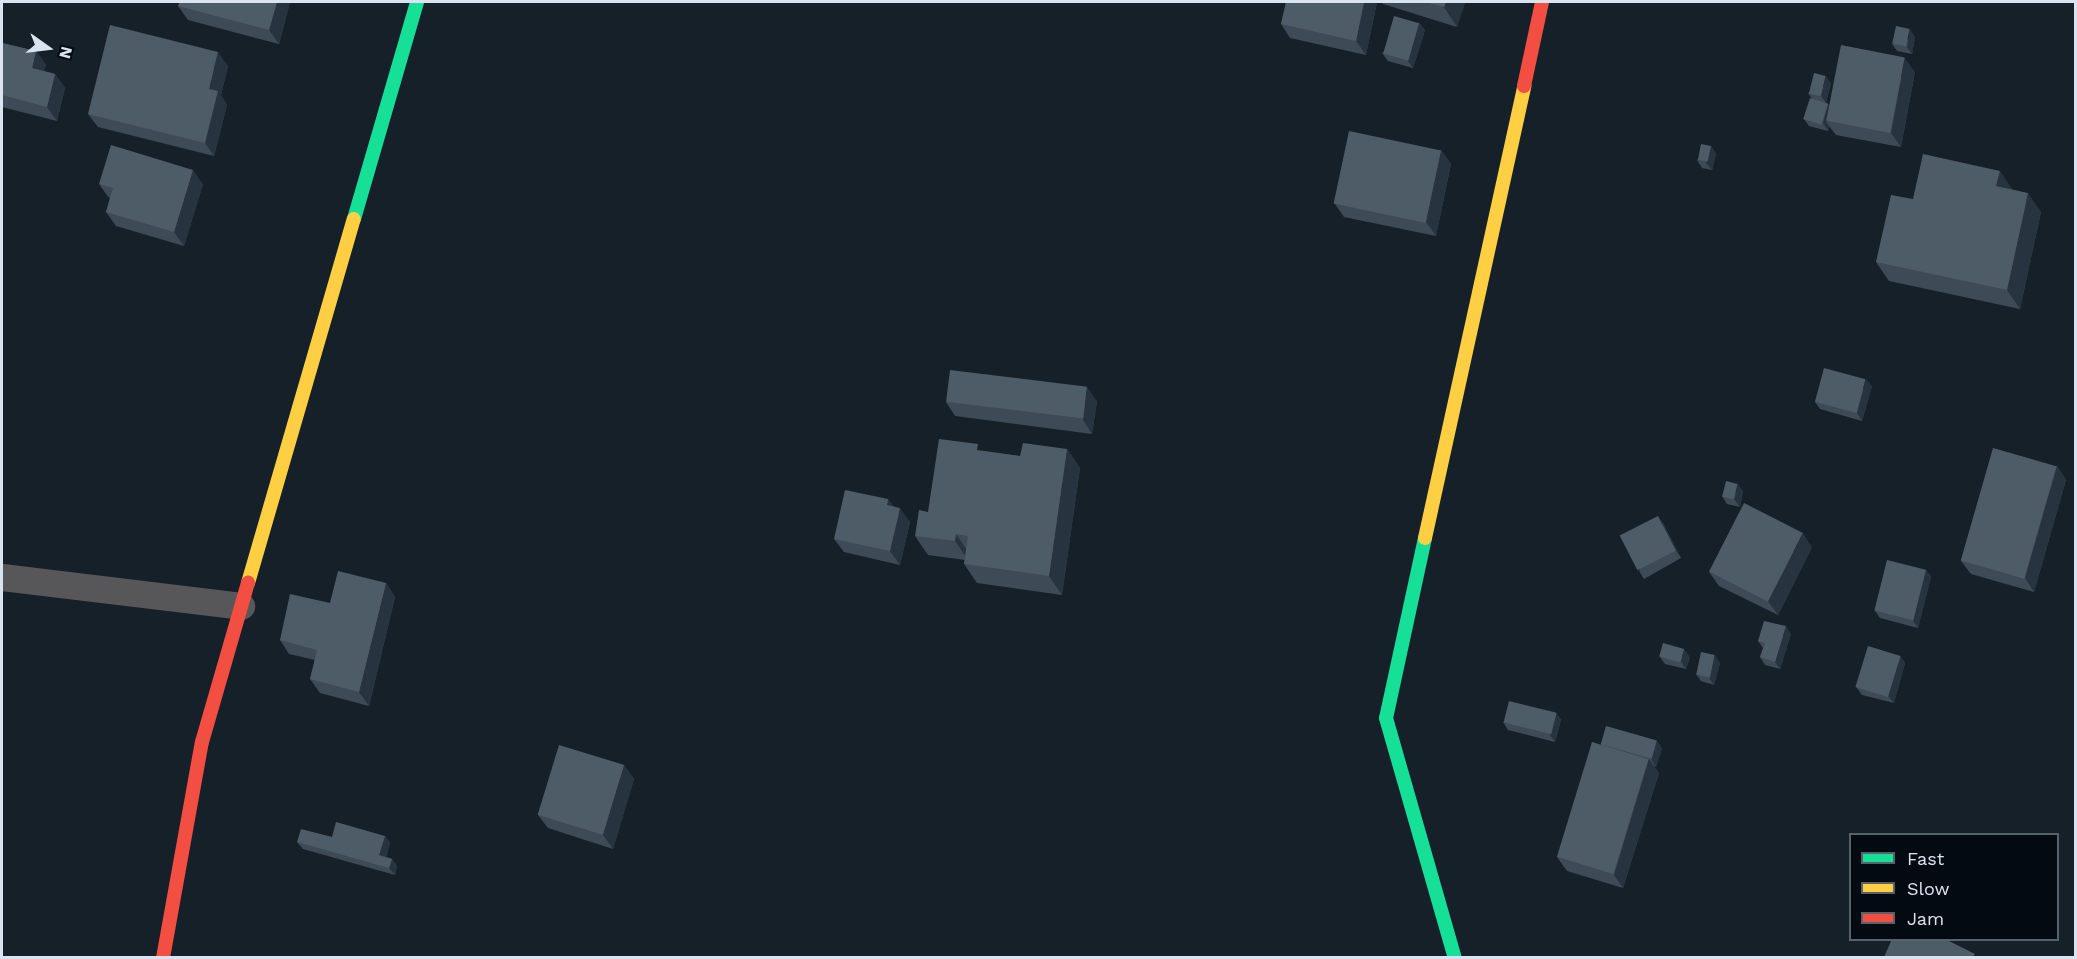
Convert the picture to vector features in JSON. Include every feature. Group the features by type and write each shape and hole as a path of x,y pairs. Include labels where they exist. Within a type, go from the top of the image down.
{"street":[{"path":"163,957 202,742 417,2"},
{"path":"1455,957 1386,718 1542,2"}],"lane":[{"path":"2,577 241,606"}],"building":[{"path":"180,2 277,2 269,30 178,6"},
{"path":"1286,2 1364,2 1356,41 1281,24"},
{"path":"1425,2 1446,2 1444,7"},
{"path":"1394,16 1419,23 1408,61 1383,53"},
{"path":"110,25 218,52 209,89 218,91 205,143 88,114"},
{"path":"1896,26 1910,29 1906,47 1892,44"},
{"path":"2,43 36,51 32,68 55,74 47,107 2,95"},
{"path":"1841,45 1905,57 1890,133 1826,121"},
{"path":"1814,73 1826,76 1821,96 1809,93"},
{"path":"1810,98 1828,104 1821,125 1803,119"},
{"path":"1349,131 1441,151 1426,223 1334,203"},
{"path":"1701,144 1711,146 1708,162 1698,160"},
{"path":"111,145 193,170 174,232 106,212 113,188 99,184"},
{"path":"1923,154 2000,171 1996,186 2028,193 2007,290 1876,262 1891,195 1913,199"},
{"path":"1824,368 1866,379 1856,413 1815,402"},
{"path":"950,370 1087,387 1083,419 946,402"},
{"path":"939,439 978,444 977,450 1020,456 1023,443 1067,449 1049,576 964,564 968,536 956,534 955,541 915,536 919,510 928,512"},
{"path":"1993,448 2056,466 2024,579 1961,560"},
{"path":"1726,481 1738,484 1734,499 1722,497"},
{"path":"845,490 888,499 887,505 900,508 890,551 834,539"},
{"path":"1744,503 1803,533 1768,602 1709,572"},
{"path":"1658,516 1676,551 1637,570 1620,536"},
{"path":"1887,560 1926,570 1913,620 1874,610"},
{"path":"338,571 386,583 359,692 310,679 317,650 280,640 290,594 330,603"},
{"path":"1764,621 1786,626 1775,662 1760,657 1765,643 1758,641"},
{"path":"1663,643 1684,649 1680,663 1659,656"},
{"path":"1868,646 1901,656 1888,697 1855,687"},
{"path":"1701,652 1715,655 1710,677 1696,674"},
{"path":"1509,701 1557,713 1551,734 1504,722"},
{"path":"1606,726 1657,741 1652,759 1601,744"},
{"path":"1592,742 1648,759 1613,874 1557,857"},
{"path":"559,745 624,765 603,835 538,815"},
{"path":"336,822 385,836 379,855 392,859 389,868 297,842 301,829 332,837"},
{"path":"1891,941 1949,941 1975,954 1973,957 1884,957"}],"traffic: fast":[{"path":"354,219 417,2"},
{"path":"1425,538 1386,718 1455,958"}],"traffic: slow":[{"path":"1425,538 1524,86"},
{"path":"248,583 354,219"}],"traffic: jam":[{"path":"1524,86 1542,2"},
{"path":"163,958 202,742 248,583"}]}
